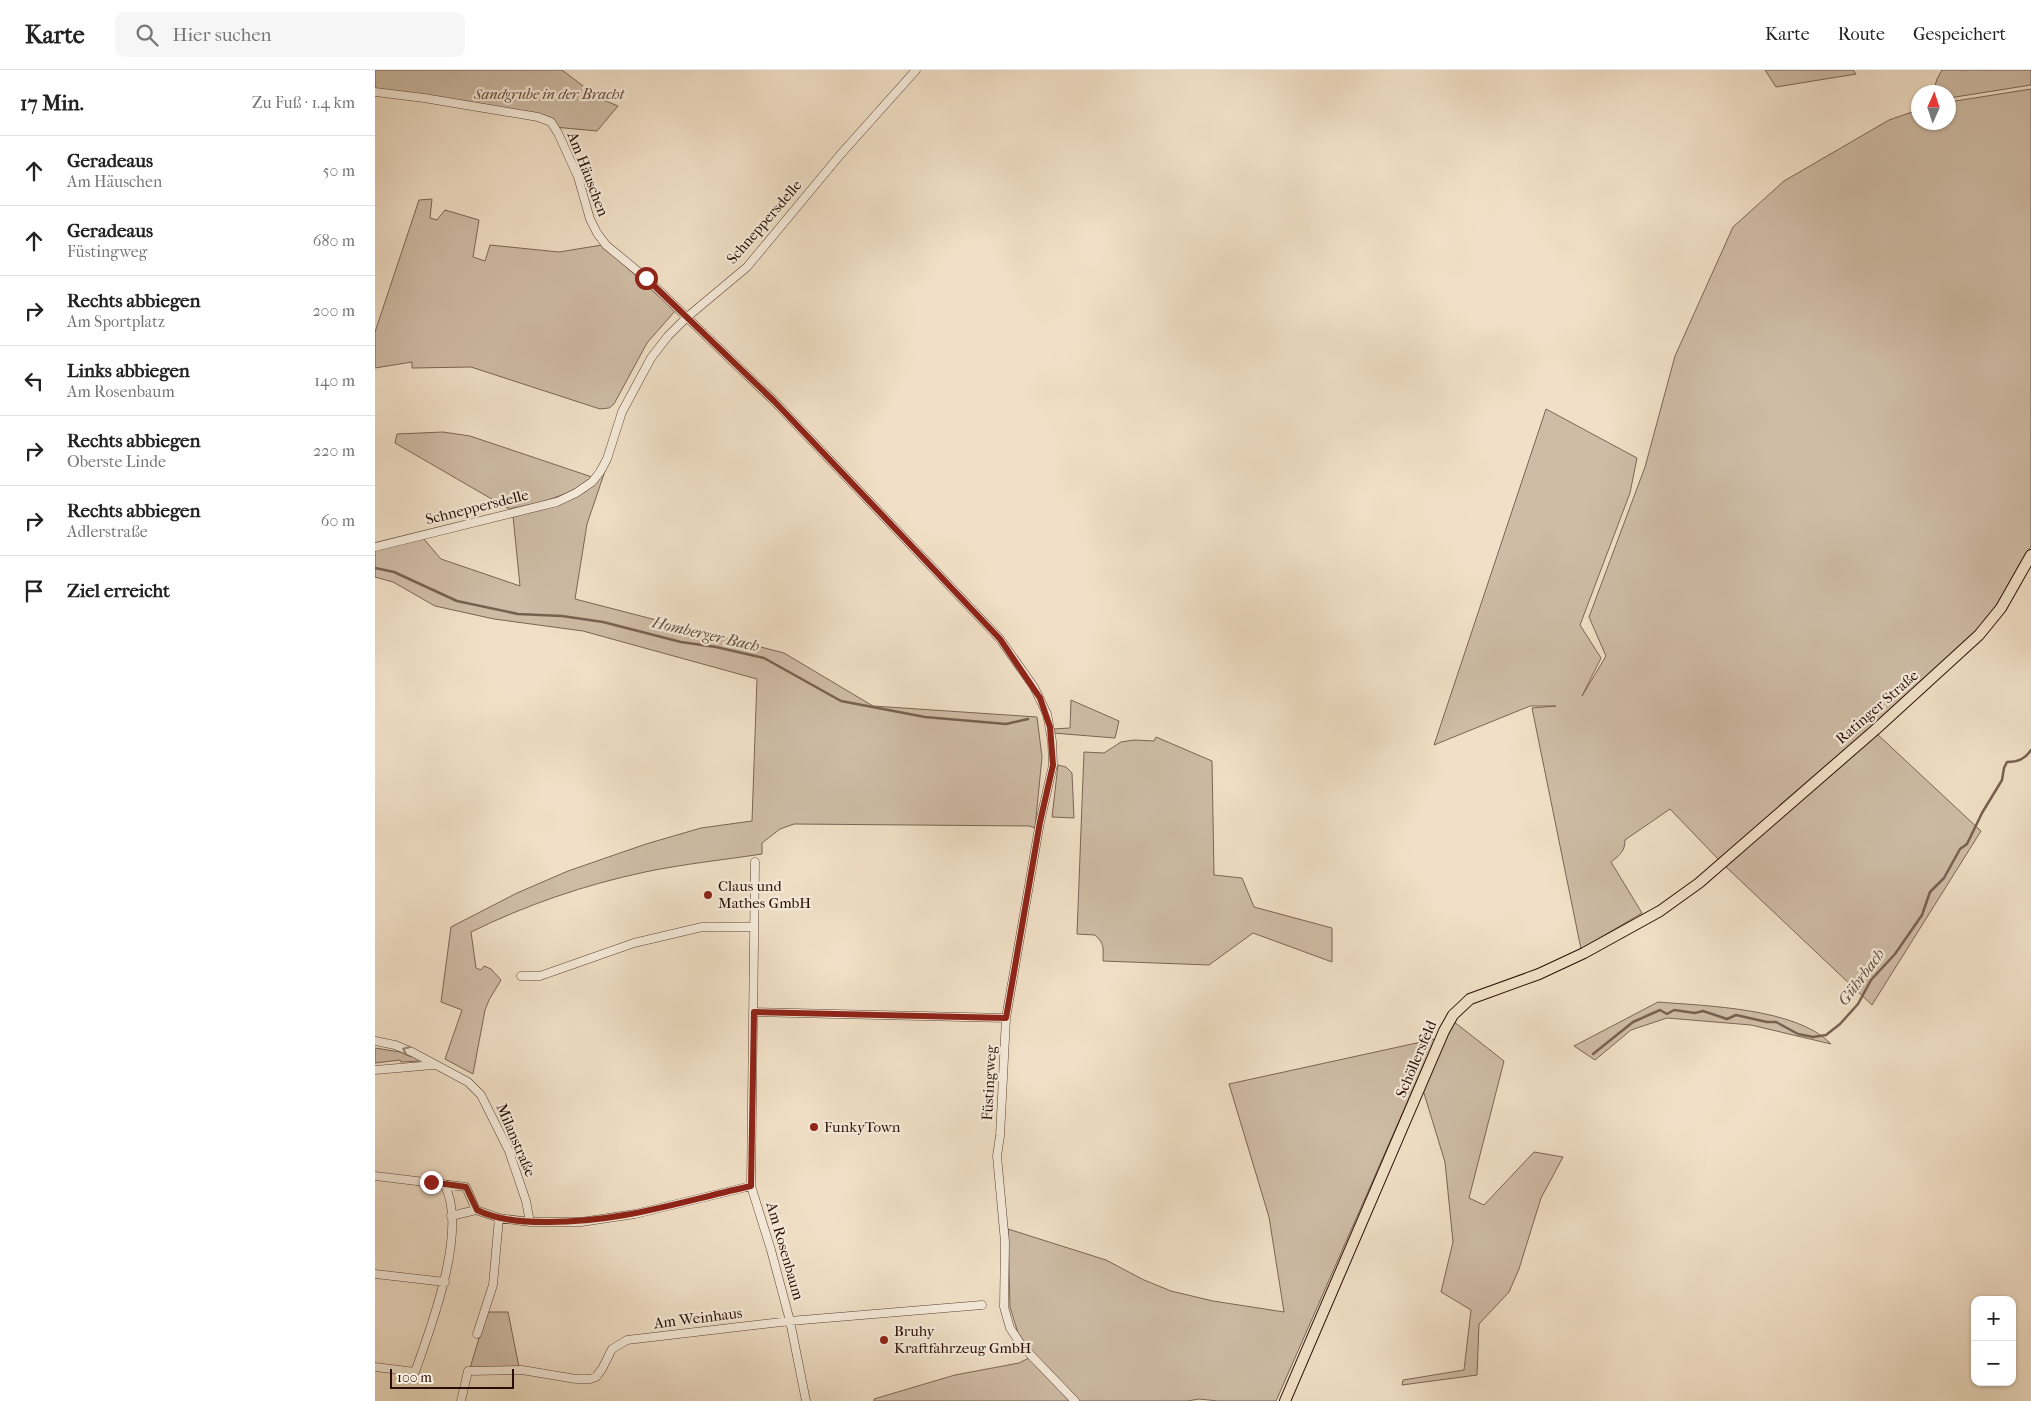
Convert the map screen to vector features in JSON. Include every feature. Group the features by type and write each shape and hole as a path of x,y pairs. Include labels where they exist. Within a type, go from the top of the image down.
{"main road":[{"name":"Ratinger Straße","path":"1722,864 1979,635 2001,608 2031,555"},
{"name":"Schöllersfeld","path":"1285,1401 1444,1031 1453,1015 1464,1004 1475,997 1548,970 1641,922 1688,892 1722,864"}],"street":[{"name":"Schneppersdelle","path":"375,547 557,502 584,488 601,472 622,412 651,358 668,336 685,318 747,266 840,155 916,70"},
{"name":"Am Häuschen","path":"375,92 538,117 551,122 578,177 585,204 597,233 606,245 646,278 685,318"},
{"name":"Füstingweg","path":"685,318 774,401 1000,639 1040,698 1050,727 1053,765 1040,822 1006,1018 1000,1136 997,1156 1005,1242 1004,1307 1011,1328 1022,1346 1075,1401"},
{"name":"Am Rosenbaum","path":"755,862 751,1186 790,1320 806,1401"},
{"path":"521,976 540,976 635,943 702,928 754,927"},
{"path":"754,1012 1006,1018"},
{"name":"Milanstraße","path":"375,1041 395,1045 435,1065 467,1082 481,1095 509,1151 526,1201 530,1222"},
{"path":"375,1070 435,1065"},
{"path":"375,1176 460,1185 466,1187 477,1210"},
{"path":"375,1367 415,1372 445,1282 451,1216 450,1200 443,1184"},
{"path":"451,1216 477,1210 499,1218 530,1222 581,1222 617,1217 751,1186"},
{"path":"477,1334 493,1285 499,1218"},
{"path":"375,1274 445,1282"},
{"name":"Am Weinhaus","path":"461,1401 468,1370 521,1370 591,1380 602,1369 612,1349 627,1340 790,1320 983,1305"}],"green space":[{"name":"Sandgrube in der Bracht","path":"375,70 562,70 599,98 618,106 597,131 554,127 549,121 375,93"},
{"path":"1765,70 1853,70 1856,74 1776,87"},
{"path":"1942,70 2031,70 2031,85 1956,97 1956,85 1935,85"},
{"path":"2031,89 2031,546 1998,603 1975,634 1720,861 1670,809 1625,840 1621,852 1611,862 1642,913 1581,949 1532,708 1556,706 1530,706 1434,745 1546,409 1637,458 1630,493 1580,625 1601,658 1582,696 1606,656 1589,617 1645,467 1675,356 1733,227 1784,181 1889,120 1911,112 1911,130 1956,130 1956,101"},
{"path":"432,199 430,218 437,220 445,210 479,220 473,257 485,261 490,245 559,252 602,245 675,311 647,343 614,404 609,408 600,409 471,367 412,368 412,362 375,368 375,332 419,200"},
{"path":"443,432 470,436 592,477 574,490 542,502 509,509 395,443 397,434"},
{"path":"605,471 587,524 575,599 784,653 873,706 1037,717 1042,757 1035,828 1029,826 794,824 780,829 762,843 762,854 622,877 556,897 492,922 471,932 476,968 481,970 484,966 491,969 501,980 485,1010 473,1074 445,1059 462,1010 441,1002 451,927 517,893 568,871 646,844 701,828 752,821 757,679 583,631 494,619 435,606 393,582 375,577 375,548 423,538 441,559 520,586 513,516 552,506 574,497 595,482"},
{"path":"1071,700 1119,721 1115,738 1053,733 1052,729 1070,728"},
{"path":"1876,733 1981,831 1872,1005 1725,866"},
{"path":"1156,737 1212,761 1214,875 1242,878 1254,907 1332,928 1332,962 1253,933 1209,965 1103,961 1103,946 1098,938 1095,935 1077,934 1084,752 1104,753 1121,742 1134,740 1154,741"},
{"path":"1058,765 1066,767 1072,773 1074,818 1052,817"},
{"path":"1658,1002 1750,1011 1774,1016 1816,1032 1831,1044 1751,1025 1667,1018 1631,1030 1595,1060 1574,1046"},
{"path":"1453,1021 1504,1061 1469,1198 1484,1205 1534,1152 1563,1157 1541,1198 1519,1269 1509,1292 1479,1324 1477,1375 1402,1385 1403,1380 1464,1370 1471,1310 1441,1292 1453,1242 1445,1162 1423,1090"},
{"path":"1435,1039 1276,1401 1218,1401 1199,1399 1187,1401 874,1401 874,1399 955,1375 1019,1363 1035,1355 1018,1333 1010,1307 1008,1229 1106,1260 1144,1280 1171,1291 1213,1301 1284,1312 1269,1217 1229,1084"},
{"path":"375,1048 400,1052 422,1061 401,1062 400,1060 375,1063"},
{"path":"487,1312 508,1312 519,1367 470,1368"}],"waterway":[{"name":"Homberger Bach","path":"375,568 394,572 457,601 518,614 562,616 603,622 681,642 716,647 764,658 841,701 925,717 1006,724 1028,719"},
{"name":"Gührbach","path":"1593,1054 1633,1022 1660,1010 1667,1014 1674,1010 1695,1013 1703,1011 1727,1019 1736,1015 1767,1022 1776,1022 1798,1034 1813,1037 1826,1035 1840,1024 1858,1004 1871,980 1895,954 1922,915 1930,892 1944,878 1960,849 1967,844 1982,813 2002,780 2007,762 2021,759 2031,750"}],"place":[{"name":"Claus und Mathes GmbH","path":"708,895"},
{"name":"FunkyTown","path":"814,1127"},
{"name":"Bruhy Kraftfahrzeug GmbH","path":"884,1340"}],"route":[{"path":"431,1182 466,1187 475,1208 489,1216 530,1222 581,1222 635,1214 751,1186 754,1012 1006,1018 1040,822 1053,765 1050,727 1040,698 1000,639 774,401 685,318 646,278"}]}
